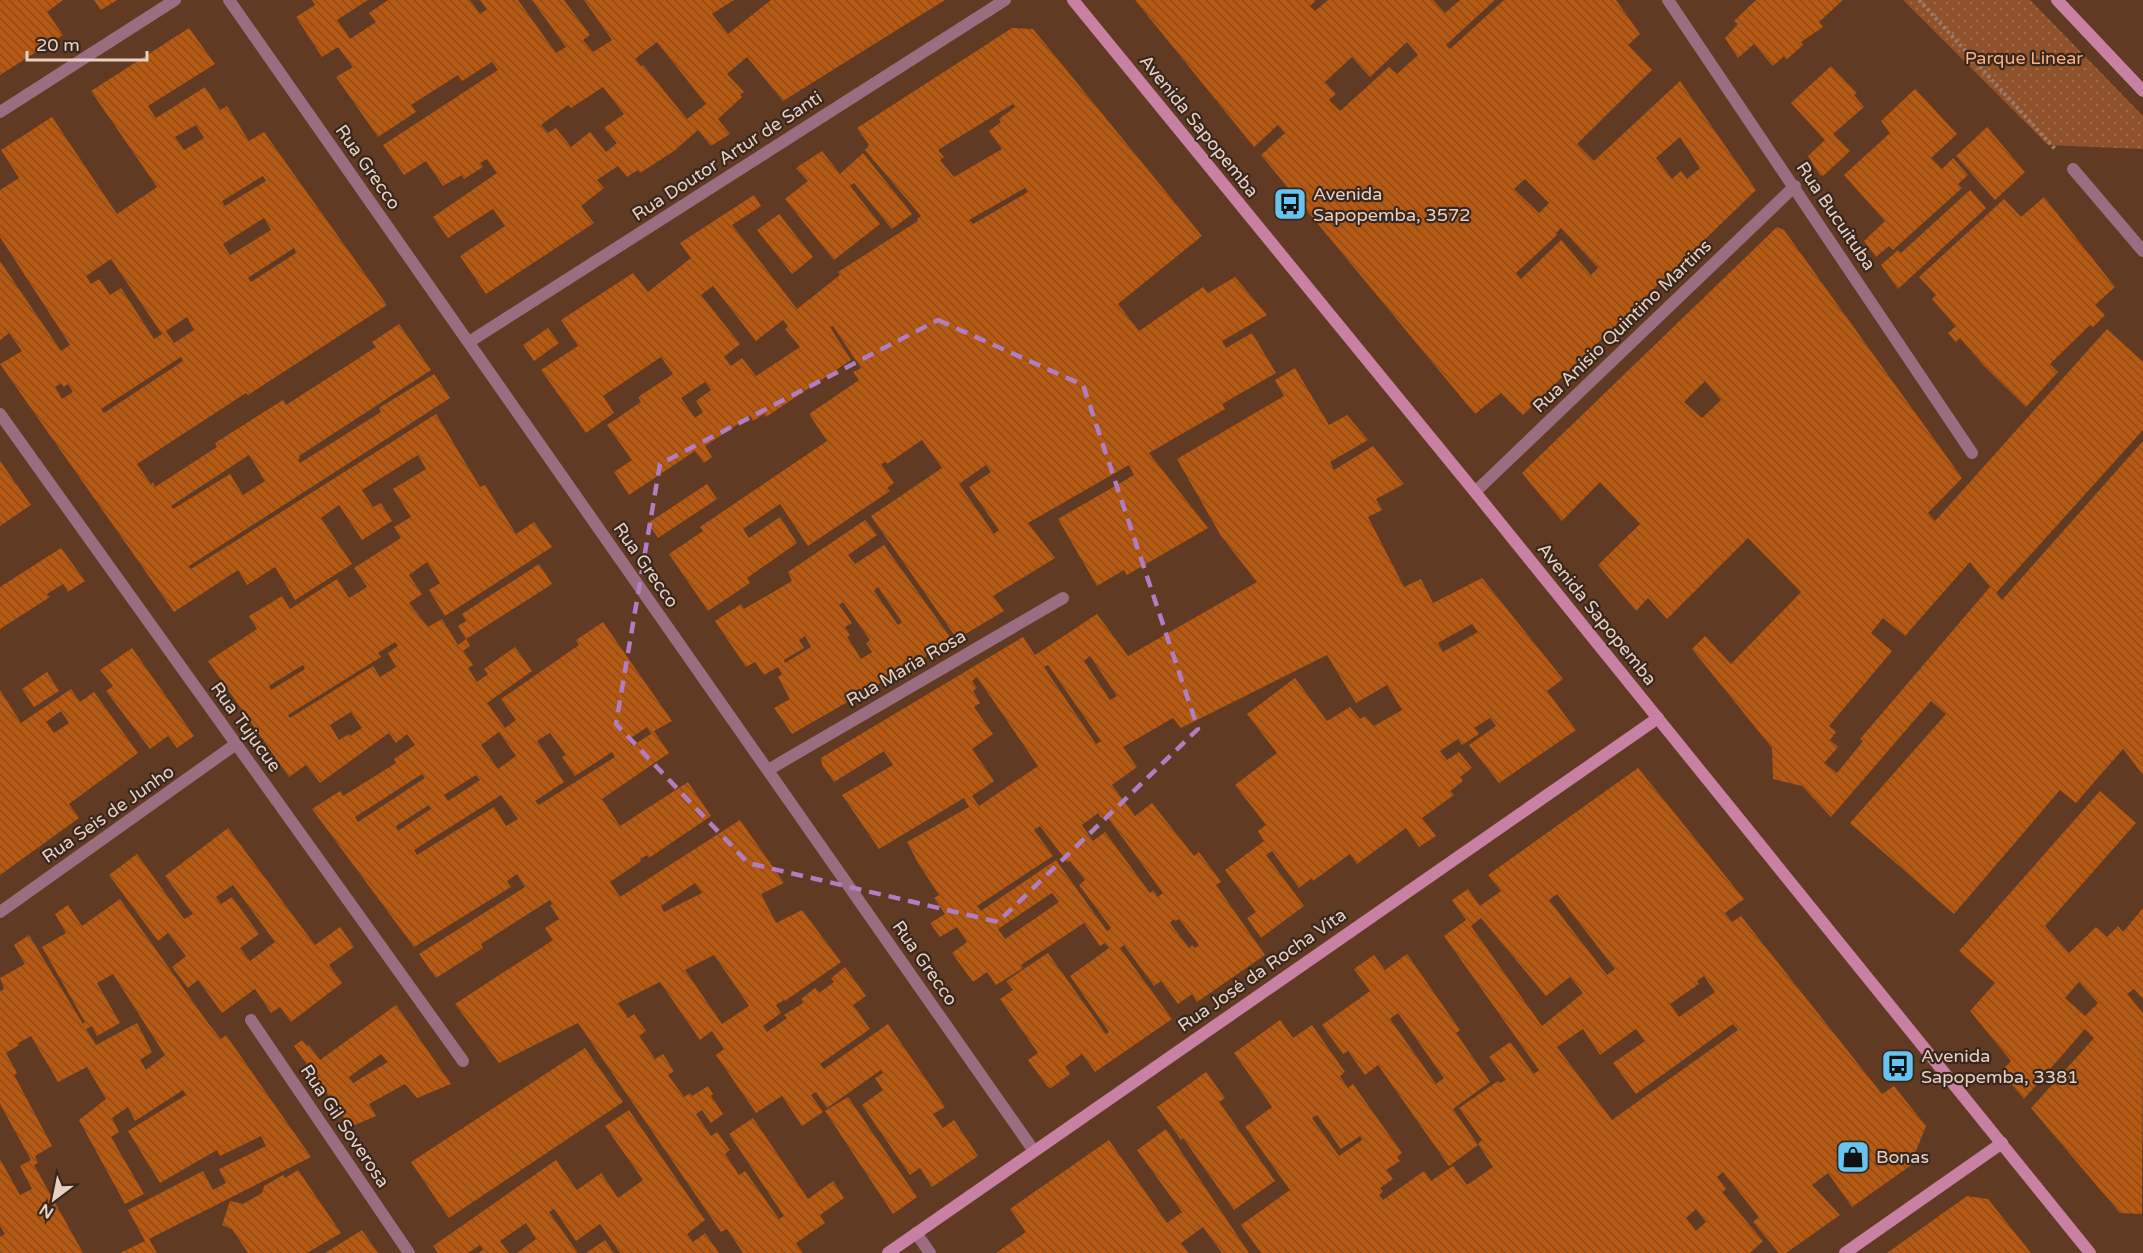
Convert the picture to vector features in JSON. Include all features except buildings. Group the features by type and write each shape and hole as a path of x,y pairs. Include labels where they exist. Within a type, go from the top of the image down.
{"main road":[{"name":"Avenida Sapopemba","path":"1073,0 1475,492 2090,1253"},
{"path":"2057,0 2143,92"},
{"name":"Rua José da Rocha Vita","path":"888,1253 1658,718"},
{"path":"1845,1253 2002,1143"}],"street":[{"path":"0,112 175,0"},
{"name":"Rua Grecco","path":"229,0 1034,1151"},
{"name":"Rua Doutor Artur de Santi","path":"469,342 1005,0"},
{"name":"Rua Bucuituba","path":"1668,0 1795,186 1972,453"},
{"path":"2073,169 2143,251"},
{"name":"Rua Anísio Quintino Martins","path":"1475,492 1795,186"},
{"name":"Rua Tujucue","path":"0,414 463,1061"},
{"name":"Rua Maria Rosa","path":"768,770 1063,598"},
{"name":"Rua Seis de Junho","path":"0,912 236,744"},
{"name":"Rua Gil Soverosa","path":"251,1020 409,1253"},
{"path":"916,1233 930,1253"}],"path":[{"path":"1918,0 2073,169"}],"highlighted area":[{"path":"938,320 1083,385 1198,729 998,922 748,863 616,724 660,464"}],"green space":[{"name":"Parque Linear","path":"1903,0 2030,0 2143,116 2143,149 2048,145"}],"place":[{"name":"Avenida Sapopemba, 3572","path":"1290,204"},
{"name":"Avenida Sapopemba, 3381","path":"1898,1066"},
{"name":"Bonas","path":"1853,1157"}]}
